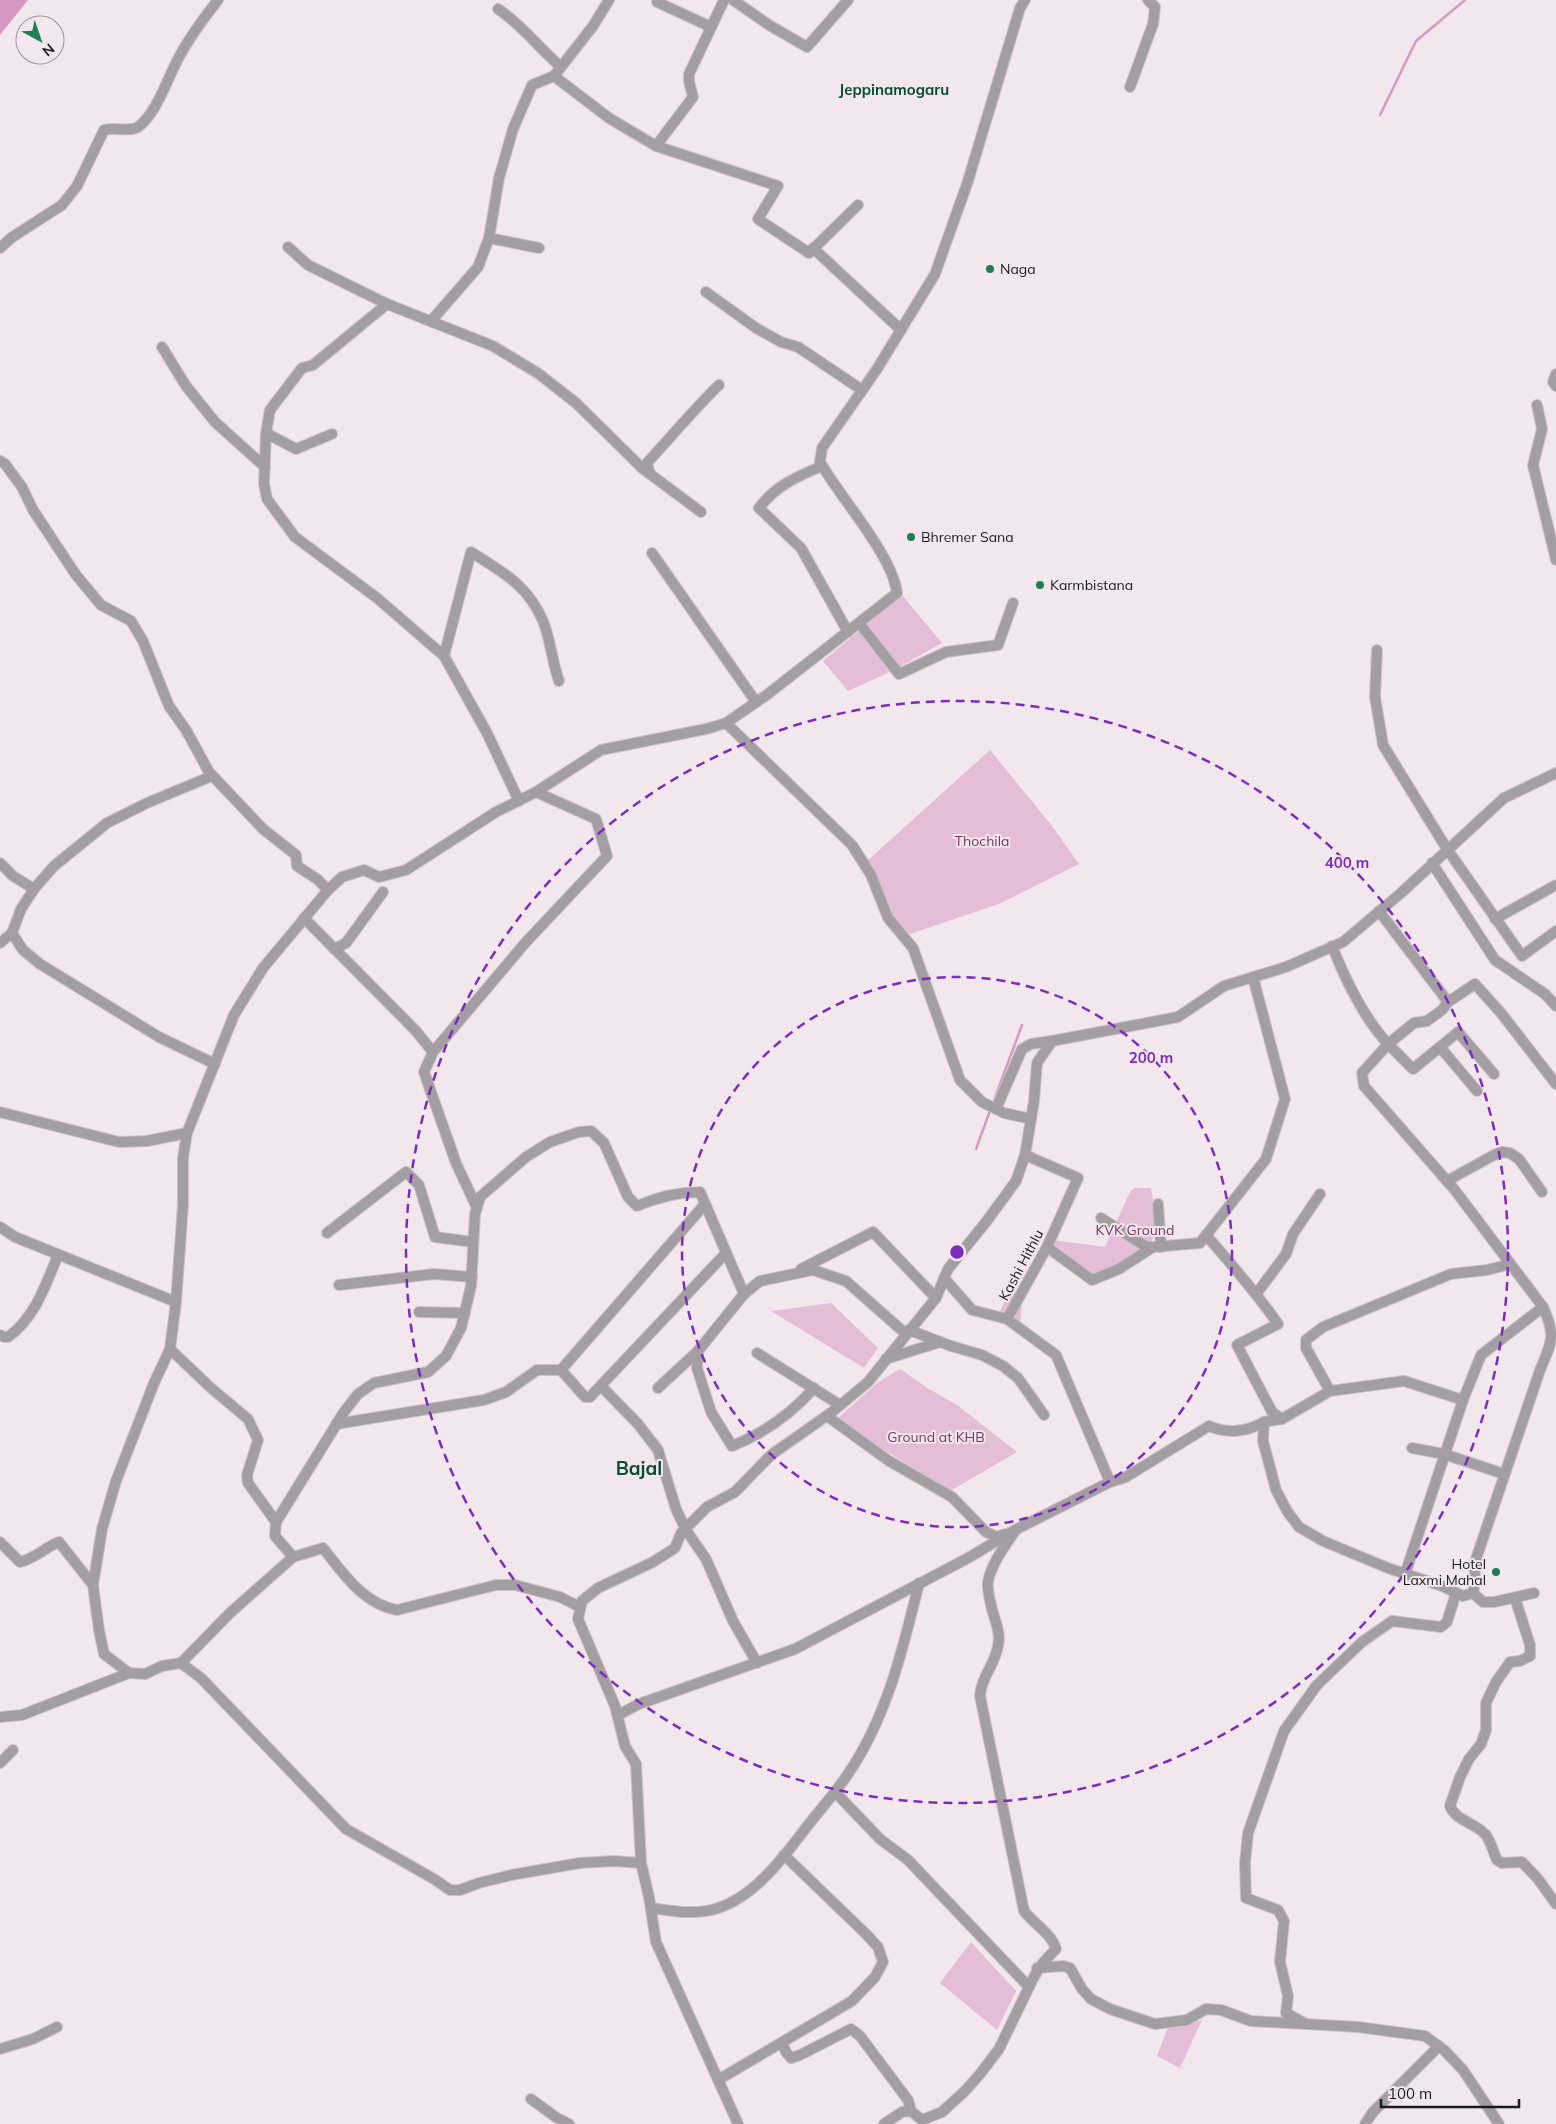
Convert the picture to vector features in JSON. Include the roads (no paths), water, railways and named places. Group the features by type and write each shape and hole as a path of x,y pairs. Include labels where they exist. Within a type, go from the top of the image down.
{"street":[{"path":"0,248 10,238 62,205 78,186 104,130 136,129 144,121 160,97 178,59 218,0"},
{"path":"432,320 478,267 489,238 499,178 512,129 532,85 554,76 593,26 609,0"},
{"path":"656,146 693,97 689,74 724,0"},
{"path":"733,0 769,26 807,47 848,0"},
{"path":"580,1607 551,1594 515,1585 496,1585 397,1610 383,1608 354,1587 323,1548 293,1557 230,1613 182,1662 162,1666 145,1674 129,1672 104,1654 93,1585 102,1529 116,1481 154,1383 170,1349 176,1302 183,1158 187,1133 239,1007 263,968 328,890 348,874 364,870 379,877 406,870 496,812 536,792 601,750 706,729 726,723 859,624 897,593 896,582 875,543 822,466 820,462 822,448 862,390 935,274 967,184 1000,71 1020,8 1025,0"},
{"path":"1130,87 1153,24 1155,7 1148,0"},
{"path":"657,2 711,27"},
{"path":"498,9 528,33 542,50 561,66"},
{"path":"554,76 610,118 656,146 778,186 758,218 810,253 858,205"},
{"path":"489,238 539,248"},
{"path":"288,246 308,266 387,304 432,320 493,346 539,374 576,403 650,474 701,512"},
{"path":"813,248 900,330"},
{"path":"706,292 756,328 781,342 798,347 862,390"},
{"path":"387,304 313,365 302,368 270,410 266,432 264,484 267,499 295,537 377,598 444,656 487,733 519,801"},
{"path":"162,347 186,386 215,422 265,467"},
{"path":"1556,374 1553,382 1556,386"},
{"path":"650,474 647,463 694,409 719,385"},
{"path":"1537,405 1542,429 1533,465 1556,560"},
{"path":"266,432 296,449 332,434"},
{"path":"0,461 6,464 22,487 33,510 76,575 101,605 132,621 143,641 169,706 186,730 212,776 264,829 296,855 297,866 317,879 328,890"},
{"path":"822,466 790,480 759,508 801,548 848,632"},
{"path":"444,656 471,552 514,579 530,598 543,621 553,664 560,681"},
{"path":"652,553 756,702"},
{"path":"859,624 899,674 946,652 998,645 1013,603"},
{"path":"1377,650 1374,697 1383,745 1447,850 1522,956 1556,931"},
{"path":"726,723 852,845 871,875 888,918 913,948 960,1080 992,1107 1004,1113 1031,1120"},
{"path":"992,1107 1022,1049 1031,1044 1103,1033 1178,1017 1224,986 1286,967 1343,942 1504,798 1556,773"},
{"path":"0,943 12,933 21,909 34,889 54,866 107,823 147,803 212,776"},
{"path":"477,1208 456,1163 424,1072 433,1052 526,942 607,856 596,819 536,792"},
{"path":"0,863 13,876 34,889"},
{"path":"1432,863 1495,960 1545,994 1556,1006"},
{"path":"1495,920 1556,884"},
{"path":"334,949 346,943 383,892"},
{"path":"1379,911 1448,1002"},
{"path":"304,918 416,1030 433,1052"},
{"path":"12,933 23,950 40,964 159,1038 215,1064"},
{"path":"1332,946 1339,965 1373,1028 1413,1069 1458,1032 1494,1074"},
{"path":"1101,1218 1145,1246 1157,1247 1200,1243 1266,1159 1286,1099 1253,977"},
{"path":"1264,1422 1263,1441 1276,1490 1299,1527 1323,1541 1405,1574 1442,1586 1456,1594 1467,1596 1472,1593 1476,1583 1475,1562 1540,1370 1552,1342 1551,1324 1542,1307 1447,1181 1364,1086 1362,1073 1376,1060 1388,1044 1414,1023 1427,1021 1442,1010 1448,1002 1475,984 1501,1013 1556,1084"},
{"path":"738,2124 656,1942 641,1863 636,1764 625,1746 618,1715 578,1619 580,1607 582,1601 598,1588 653,1562 675,1548 681,1533 707,1507 734,1492 771,1455 826,1416 868,1382 936,1298 948,1269 1016,1181 1025,1155 1037,1063 1052,1041"},
{"path":"1440,1047 1477,1091"},
{"path":"0,1112 119,1142 147,1141 187,1133"},
{"path":"293,1557 275,1536 276,1522 336,1424 358,1394 374,1383 428,1372 446,1356 461,1328 472,1277 477,1208 480,1197 526,1157 550,1142 579,1132 591,1131 604,1143 628,1198 637,1206 682,1192 700,1192 744,1294"},
{"path":"1447,1181 1502,1152 1510,1153 1520,1160 1542,1192"},
{"name":"Kashi Hithlu","path":"1025,1155 1078,1178 1047,1247 1007,1319 1056,1355 1110,1482"},
{"path":"327,1233 406,1172 419,1185 436,1237 474,1242"},
{"path":"1257,1293 1286,1254 1293,1234 1320,1194"},
{"path":"561,1370 705,1204"},
{"path":"1157,1247 1158,1204"},
{"path":"0,1227 15,1238 176,1302"},
{"path":"789,1275 873,1232 936,1298"},
{"path":"1206,1235 1246,1284 1257,1293 1278,1324 1238,1345 1272,1412 1282,1419"},
{"path":"1047,1247 1092,1280 1119,1269 1157,1247"},
{"path":"336,1424 484,1400 506,1392 537,1370 561,1370 586,1398 601,1386 726,1253"},
{"path":"0,1335 8,1337 29,1315 41,1297 58,1255"},
{"path":"1330,1391 1306,1348 1306,1340 1322,1327 1451,1274 1487,1270 1510,1264"},
{"path":"658,1388 698,1351 744,1294 760,1281 814,1270 846,1281 907,1332 982,1355 1003,1366 1018,1378 1044,1415"},
{"path":"339,1285 434,1274 472,1277"},
{"path":"944,1278 972,1310 1007,1319"},
{"path":"1405,1574 1444,1454 1481,1355 1542,1307"},
{"path":"419,1312 464,1314"},
{"path":"1551,1324 1556,1313"},
{"path":"886,1359 940,1342"},
{"path":"170,1349 210,1388 248,1419 258,1440 248,1475 248,1483 276,1522"},
{"path":"698,1351 697,1368 711,1412 732,1446 757,1436 799,1405 814,1388"},
{"path":"757,1353 840,1405"},
{"path":"826,1416 889,1461 952,1496 986,1532 998,1537 1110,1482 1126,1477 1209,1426 1220,1431 1251,1430 1264,1422 1282,1419 1330,1391 1404,1381 1463,1400"},
{"path":"601,1386 638,1424 658,1450 676,1509 686,1530 706,1560 733,1621 757,1663"},
{"path":"1412,1448 1444,1454 1504,1474"},
{"path":"618,1715 639,1704 795,1649 996,1542 1015,1530"},
{"path":"993,1566 1015,1530"},
{"path":"0,1542 20,1562 28,1560 36,1553 59,1542 93,1585"},
{"path":"782,2043 791,2058 852,2029 860,2036 908,2100 911,2111 922,2120 928,2118 942,2112 965,2091 999,2049 1037,1968 1056,1949 1048,1935 1032,1922 1024,1911 980,1696 981,1685 995,1658 999,1644 998,1626 992,1610 988,1583 993,1566 996,1542"},
{"path":"651,1908 671,1911 715,1909 754,1887 784,1855 835,1792 859,1756 890,1690 919,1583"},
{"path":"1472,1593 1484,1602 1515,1598 1534,1593"},
{"path":"1306,2024 1286,2013 1288,1996 1280,1962 1284,1921 1278,1910 1246,1898 1245,1863 1248,1833 1284,1731 1317,1685 1362,1642 1392,1620 1441,1627 1447,1622 1456,1594"},
{"path":"1515,1598 1530,1645 1530,1656 1520,1662 1510,1662 1496,1682 1486,1703 1486,1730 1481,1744 1469,1759 1460,1777 1450,1806 1456,1815 1484,1833 1489,1839 1497,1860 1502,1863 1522,1862 1538,1879 1556,1904"},
{"path":"182,1662 201,1678 346,1829 450,1890 460,1890 511,1875 580,1863 614,1861 641,1863"},
{"path":"0,1717 22,1715 129,1672"},
{"path":"0,1763 13,1750"},
{"path":"835,1792 880,1839 915,1867 1029,1987"},
{"path":"718,2080 852,2001 875,1978 883,1962 878,1947 866,1934 784,1855"},
{"path":"1037,1968 1063,1966 1070,1968 1082,1989 1091,1999 1110,2010 1155,2024 1187,2020 1206,2009 1221,2010 1251,2021 1358,2027 1426,2036 1463,2070 1499,2124"},
{"path":"0,2049 33,2039 57,2027"},
{"path":"1365,2124 1373,2112 1439,2046"},
{"path":"531,2098 557,2118 569,2124"},
{"path":"884,2124 902,2112 911,2111"}],"waterway":[{"path":"1380,115 1416,41 1465,0"},
{"path":"993,1103 1022,1025"},
{"path":"976,1149 991,1108"}],"place":[{"name":"Naga","path":"990,269"},
{"name":"Bhremer Sana","path":"911,537"},
{"name":"Karmbistana","path":"1040,585"},
{"name":"Hotel Laxmi Mahal","path":"1496,1572"}],"district":[{"name":"Jeppinamogaru","path":"894,90"},
{"name":"Bajal","path":"639,1468"}],"park label":[{"name":"Thochila","path":"982,841"},
{"name":"KVK Ground","path":"1135,1230"},
{"name":"Ground at KHB","path":"936,1437"}]}
